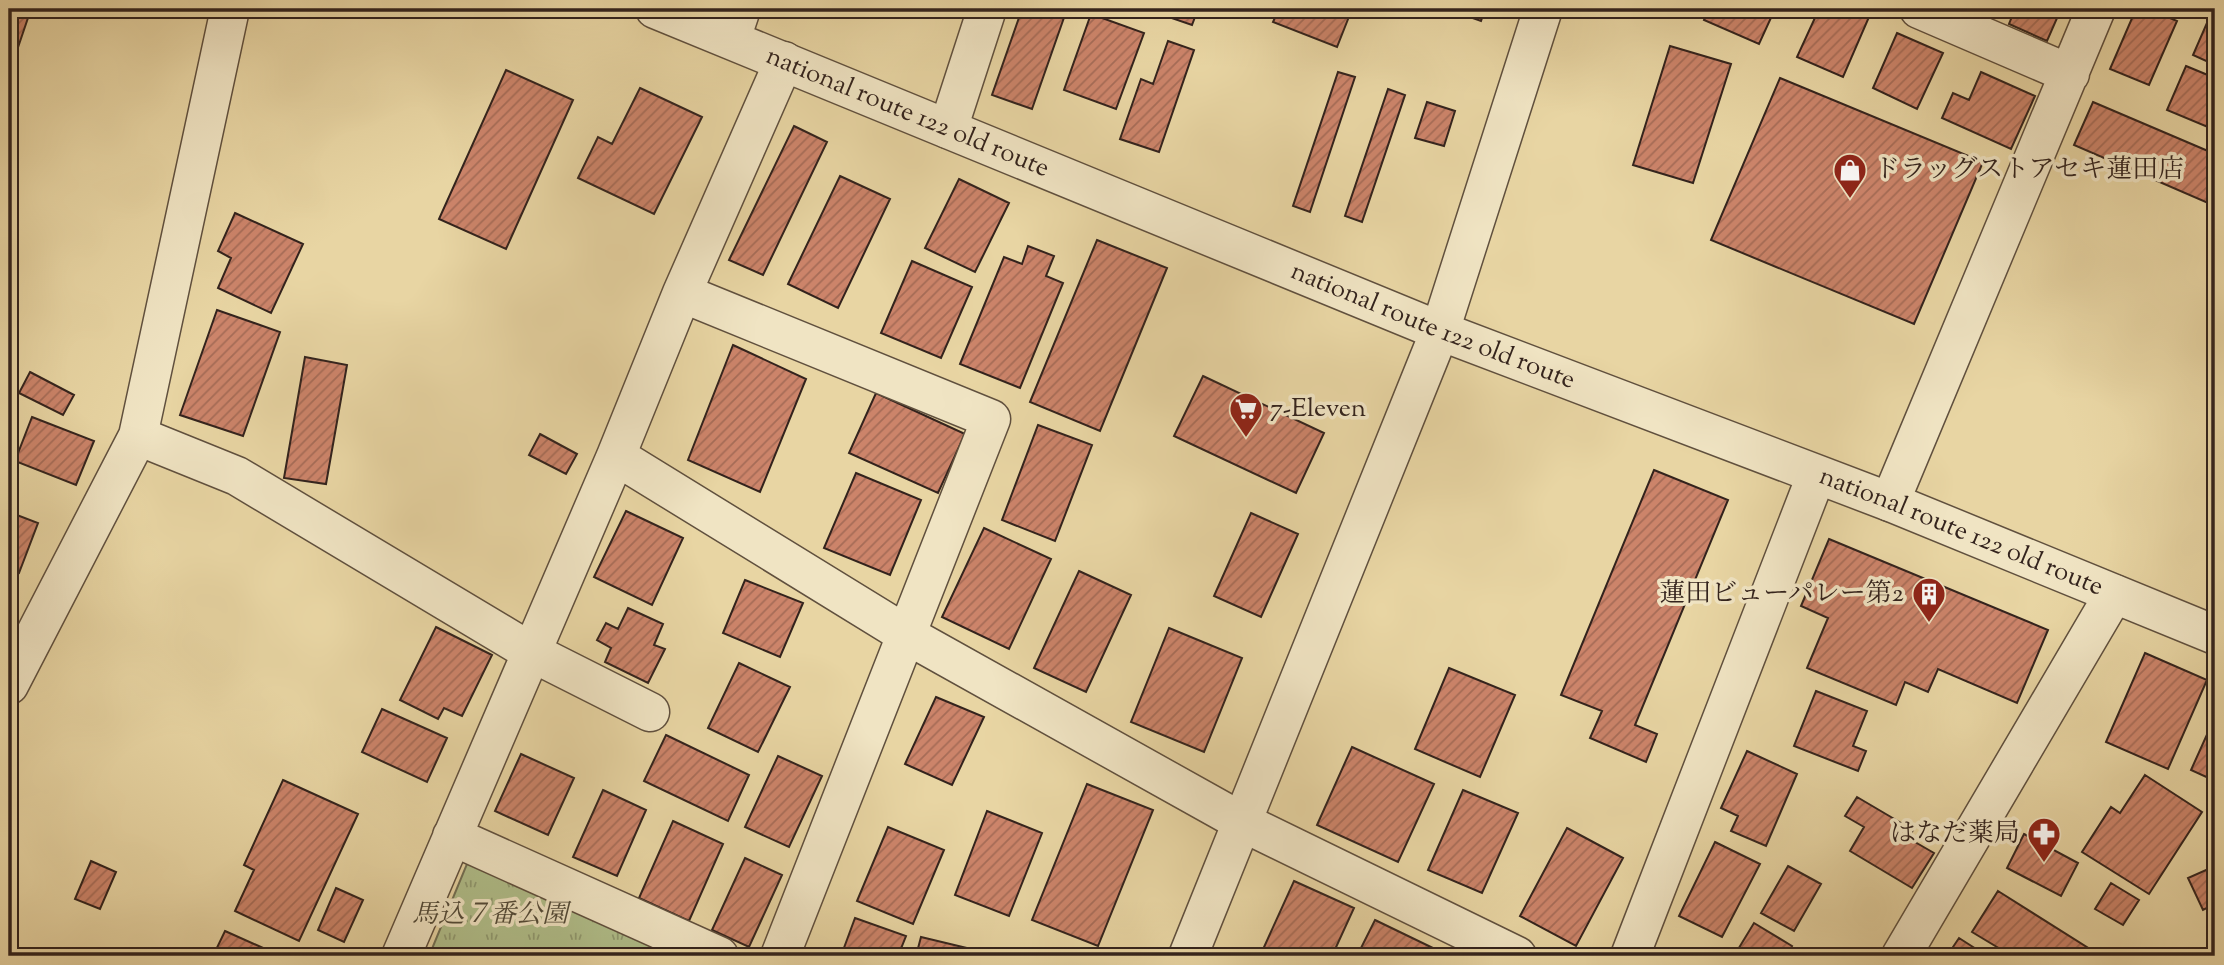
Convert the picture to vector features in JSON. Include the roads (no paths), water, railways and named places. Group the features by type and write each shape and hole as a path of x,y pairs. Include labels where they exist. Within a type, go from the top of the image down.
{"street":[{"path":"9,685 138,436 230,9"},
{"name":"national route 122 old route","path":"655,9 736,24 784,61 948,129 1440,331 1890,502 2215,635"},
{"path":"948,129 987,9"},
{"path":"1188,956 1440,331 1543,9"},
{"path":"1919,9 2070,74"},
{"path":"1890,502 2096,9"},
{"path":"401,956 616,456 682,292 784,61"},
{"path":"682,292 990,419 780,956"},
{"path":"138,436 237,476 531,653 650,712"},
{"path":"616,456 907,635 1241,822 1517,956"},
{"path":"1630,956 1816,475"},
{"path":"1901,956 2114,594"},
{"path":"452,836 719,956"}],"place":[{"name":"ドラッグストアセキ蓮田店","path":"1850,200"},
{"name":"7-Eleven","path":"1246,439"},
{"name":"蓮田ビューパレー第2","path":"1929,624"},
{"name":"はなだ薬局","path":"2044,864"}],"park label":[{"name":"馬込７番公園","path":"490,915"}]}
